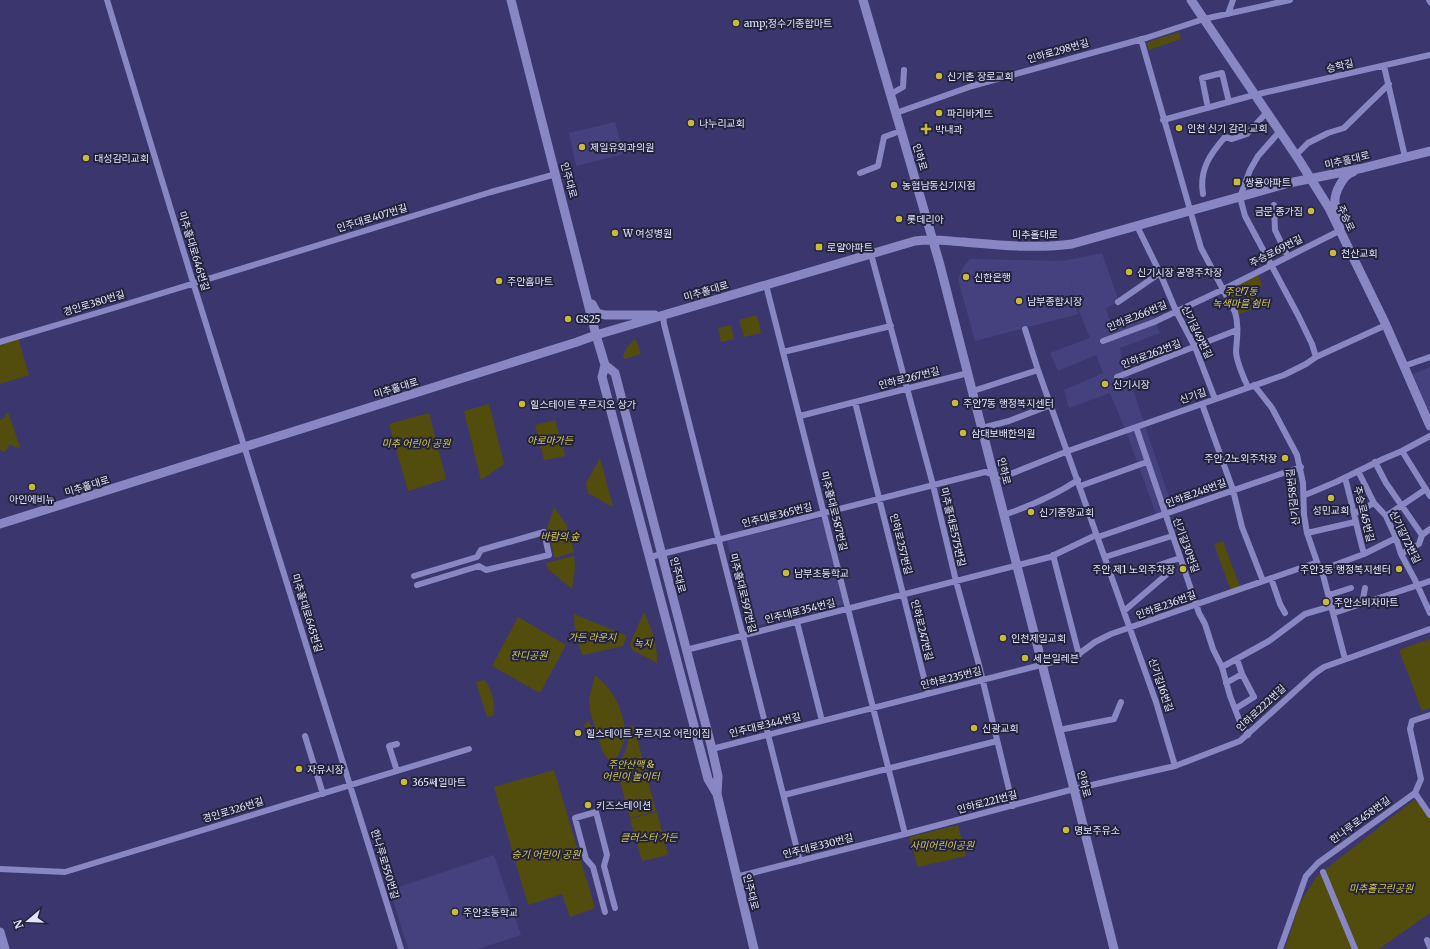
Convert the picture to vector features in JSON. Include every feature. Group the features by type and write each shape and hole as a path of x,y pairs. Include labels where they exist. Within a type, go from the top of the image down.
{"main road":[{"name":"인주대로","path":"511,0 596,335 606,365 614,373 712,749 718,776 717,794 754,949"},
{"name":"인하로","path":"863,0 940,265 994,474 1038,666 1059,730 1114,949"},
{"name":"주승로","path":"1192,0 1254,95 1312,179 1329,208 1386,325 1430,426"},
{"name":"미추홀대로","path":"0,524 596,335 915,241 932,238 1009,246 1057,246 1072,244 1289,183 1363,168 1430,151"},
{"path":"1340,231 1341,221 1335,203 1340,184 1344,177 1363,168"},
{"path":"586,291 597,313 604,315 663,315"},
{"name":"인주대로","path":"606,365 602,377 698,746 708,779 717,794"},
{"path":"0,932 5,949"}],"street":[{"name":"미추홀대로646번길","path":"107,0 245,447"},
{"path":"1228,14 1233,0"},
{"name":"인하로298번길","path":"896,113 972,86 1141,39 1204,19 1278,1 1290,0"},
{"name":"신기길58번길","path":"1141,39 1163,120 1201,248 1235,312 1238,339 1236,351 1239,365 1251,386 1272,408 1292,444 1301,467 1304,495 1304,515 1307,534 1329,595 1336,628 1346,659"},
{"name":"승학길","path":"1254,95 1430,56"},
{"path":"1384,66 1405,157"},
{"path":"891,94 903,87 904,70"},
{"path":"1208,108 1202,78 1222,73 1229,102"},
{"path":"1296,155 1308,142 1344,128 1388,84"},
{"path":"1163,120 1254,95"},
{"path":"1203,194 1201,184 1211,153 1225,137 1232,139 1247,134 1267,112"},
{"path":"1280,131 1258,156 1250,170 1240,197 1245,216 1298,315 1312,344 1316,357"},
{"path":"860,173 878,166 884,137 896,133"},
{"name":"인주대로407번길","path":"194,283 491,192 556,174"},
{"path":"1274,205 1275,230 1288,257"},
{"name":"신기길49번길","path":"1137,226 1160,273 1176,311 1195,347 1215,399"},
{"name":"주승로69번길","path":"1222,290 1340,231"},
{"name":"미추홀대로575번길","path":"870,254 891,326 933,485 1013,806"},
{"path":"1118,302 1160,273"},
{"name":"경인로380번길","path":"0,342 194,283"},
{"name":"미추홀대로587번길","path":"766,285 905,834"},
{"name":"인하로266번길","path":"1103,341 1154,322 1222,290"},
{"name":"미추홀대로597번길","path":"663,315 665,330 800,861"},
{"name":"신기길","path":"1003,477 1068,451 1284,375 1316,357 1386,325"},
{"path":"782,352 891,326"},
{"name":"신기길16번길","path":"1025,329 1038,370 1160,713 1176,766"},
{"name":"인하로262번길","path":"1117,377 1237,330"},
{"path":"1404,366 1430,357"},
{"path":"973,391 1038,370"},
{"name":"인하로267번길","path":"800,416 968,374"},
{"path":"855,402 879,499"},
{"path":"1202,404 1233,490 1242,527 1263,581"},
{"path":"982,428 1009,421 1051,405"},
{"name":"신기길30번길","path":"1136,427 1172,536 1205,624 1212,649 1222,668 1240,722 1248,735"},
{"name":"주승로45번길","path":"1304,495 1345,478 1430,436"},
{"name":"미추홀대로645번길","path":"245,447 350,785"},
{"path":"1402,451 1430,496"},
{"path":"1004,515 1032,505 1079,483 1147,462"},
{"path":"1375,462 1386,483 1422,535"},
{"name":"인하로248번길","path":"1016,566 1050,557 1094,536 1165,514 1301,467"},
{"name":"신기길72번길","path":"1358,471 1374,503 1386,516 1396,538 1401,554 1430,613"},
{"name":"인주대로365번길","path":"650,557 985,472 1003,477"},
{"name":"주승로45번길","path":"1345,478 1355,513 1355,522 1364,554"},
{"path":"1386,516 1426,489"},
{"name":"인하로257번길","path":"879,499 903,595"},
{"path":"1355,513 1374,503"},
{"path":"1307,534 1355,522"},
{"path":"1401,554 1419,544 1422,535 1430,529"},
{"path":"414,576 477,557 481,550 544,532 549,555 486,570 479,566 417,585"},
{"path":"1105,558 1172,536"},
{"path":"1321,570 1364,554 1396,538"},
{"path":"1053,555 1079,654"},
{"path":"1159,565 1180,558"},
{"name":"인하로236번길","path":"1051,662 1079,654 1095,642 1111,634 1316,562"},
{"name":"인하로247번길","path":"848,609 1016,566"},
{"path":"1124,610 1166,575"},
{"path":"1271,578 1280,604 1285,613"},
{"path":"1334,613 1429,582"},
{"path":"1329,595 1351,588"},
{"path":"1362,604 1365,588"},
{"name":"인하로247번길","path":"903,595 928,694"},
{"path":"1222,668 1269,641 1306,614 1332,606"},
{"name":"인주대로354번길","path":"686,650 848,609"},
{"path":"797,622 822,721"},
{"name":"인하로222번길","path":"1074,789 1176,766 1240,741 1314,674 1324,667 1430,629"},
{"path":"1235,709 1254,697 1242,674 1237,659"},
{"name":"인하로235번길","path":"873,708 1051,662"},
{"path":"1226,683 1242,674"},
{"path":"1059,730 1114,719 1121,702"},
{"name":"인주대로344번길","path":"712,749 873,708"},
{"path":"1430,715 1412,721 1410,729 1421,779 1415,793 1430,815"},
{"path":"305,736 322,794"},
{"path":"784,795 997,742"},
{"path":"397,744 389,746 397,771"},
{"name":"경인로326번길","path":"0,870 65,872 469,749"},
{"name":"한나루로550번길","path":"350,785 401,949"},
{"name":"인하로221번길","path":"905,834 1074,789"},
{"name":"한나루로458번길","path":"1280,949 1306,876 1318,863 1415,793"},
{"path":"605,912 593,867 586,859 574,818 596,812 607,855 604,866 615,908"},
{"name":"인주대로330번길","path":"736,877 905,834"},
{"path":"1323,872 1355,949"},
{"path":"1427,940 1430,948"}],"shaded area":[{"path":"615,122 624,154 576,166 569,133"},
{"path":"1102,253 1119,302 1106,308 1109,319 1140,310 1145,319 1153,316 1160,333 1120,348 1123,364 1130,374 1129,378 1174,512 1157,517 1127,434 1110,393 1069,408 1064,390 1103,373 1096,355 1058,371 1050,353 1090,338 1079,311 1070,280 1078,314 975,341 958,279 964,266 970,259 1064,261"},
{"path":"1430,367 1430,414 1413,374"},
{"name":"남부초등학교","path":"822,518 844,604 748,628 727,541"},
{"name":"주안초등학교","path":"494,855 521,935 478,949 408,949 390,890"}],"green space":[{"path":"1179,32 1181,39 1149,50 1147,44 1148,42"},
{"name":"주안7동 녹색마을 쉼터","path":"1258,274 1262,286 1253,291 1260,305 1236,316 1222,290"},
{"path":"757,315 761,333 744,337 739,320"},
{"path":"731,325 734,339 721,342 718,328"},
{"path":"18,338 29,375 0,384 0,344"},
{"path":"634,340 636,340 641,354 624,359 623,356 625,351"},
{"path":"489,404 504,464 481,480 464,411"},
{"path":"8,412 20,447 17,448 10,444 5,452 0,450 0,420 2,420"},
{"name":"미추 어린이 공원","path":"429,413 446,479 408,491 389,424"},
{"name":"아로마가든","path":"555,420 565,456 544,460 535,425"},
{"path":"600,458 613,507 588,493 586,483"},
{"name":"바람의 숲","path":"554,507 567,526 574,552 555,558 547,529"},
{"path":"1223,541 1240,587 1231,591 1214,544"},
{"name":"바람의 숲","path":"574,556 575,568 572,589 548,569 546,563"},
{"name":"녹지","path":"644,612 655,643 657,663 632,650 630,644"},
{"name":"가든 라운지","path":"574,614 627,636 623,646 582,655 575,632"},
{"name":"잔디공원","path":"518,617 566,645 540,693 492,666"},
{"path":"1430,639 1430,708 1422,711 1399,650"},
{"path":"595,675 613,695 619,706 624,725 625,733 623,742 613,764 602,750 590,711 589,698"},
{"path":"484,680 491,692 494,706 493,716 487,717 476,682"},
{"path":"589,721 594,735 588,737 584,724"},
{"name":"주안산맥 & 어린이 놀이터","path":"634,726 656,811 630,818 616,767 628,744 628,727"},
{"name":"승기 어린이 공원","path":"554,770 595,908 570,917 562,894 528,905 494,787"},
{"name":"미추홀근린공원","path":"1414,800 1427,811 1430,816 1430,913 1379,949 1285,949 1300,903 1317,876"},
{"name":"클러스터 가든","path":"657,812 668,855 642,861 630,819"},
{"name":"사미어린이공원","path":"958,825 966,856 918,867 909,837"}],"place":[{"name":"amp;정수기종합마트","path":"736,23"},
{"name":"신기촌 장로교회","path":"939,76"},
{"name":"파리바게뜨","path":"939,113"},
{"name":"나누리교회","path":"691,123"},
{"name":"인천 신기 감리 교회","path":"1179,128"},
{"name":"박내과","path":"926,129"},
{"name":"제일유외과의원","path":"582,147"},
{"name":"대성감리교회","path":"86,158"},
{"name":"쌍용아파트","path":"1237,182"},
{"name":"농협남동신기지점","path":"894,185"},
{"name":"금문 종가집","path":"1311,211"},
{"name":"롯데리아","path":"899,219"},
{"name":"W 여성병원","path":"615,233"},
{"name":"로얄아파트","path":"819,247"},
{"name":"천산교회","path":"1333,253"},
{"name":"신기시장 공영주차장","path":"1129,272"},
{"name":"신한은행","path":"966,277"},
{"name":"주안홈마트","path":"499,281"},
{"name":"남부종합시장","path":"1019,301"},
{"name":"GS25","path":"568,319"},
{"name":"신기시장","path":"1105,384"},
{"name":"주안7동 행정복지센터","path":"955,403"},
{"name":"힐스테이트 푸르지오 상가","path":"522,404"},
{"name":"삼대보배한의원","path":"963,433"},
{"name":"주안 2노외주차장","path":"1285,458"},
{"name":"아인에비뉴","path":"32,487"},
{"name":"성민교회","path":"1331,498"},
{"name":"신기중앙교회","path":"1031,512"},
{"name":"주안 제1 노외주차장","path":"1183,569"},
{"name":"주안3동 행정복지센터","path":"1399,569"},
{"name":"남부초등학교","path":"786,573"},
{"name":"주안소비자마트","path":"1326,602"},
{"name":"인천제일교회","path":"1003,638"},
{"name":"세븐일레븐","path":"1025,658"},
{"name":"신광교회","path":"974,728"},
{"name":"힐스테이트 푸르지오 어린이집","path":"578,733"},
{"name":"자유시장","path":"299,769"},
{"name":"365쎄일마트","path":"404,782"},
{"name":"키즈스테이션","path":"588,805"},
{"name":"명보주유소","path":"1066,830"},
{"name":"주안초등학교","path":"455,912"}]}
